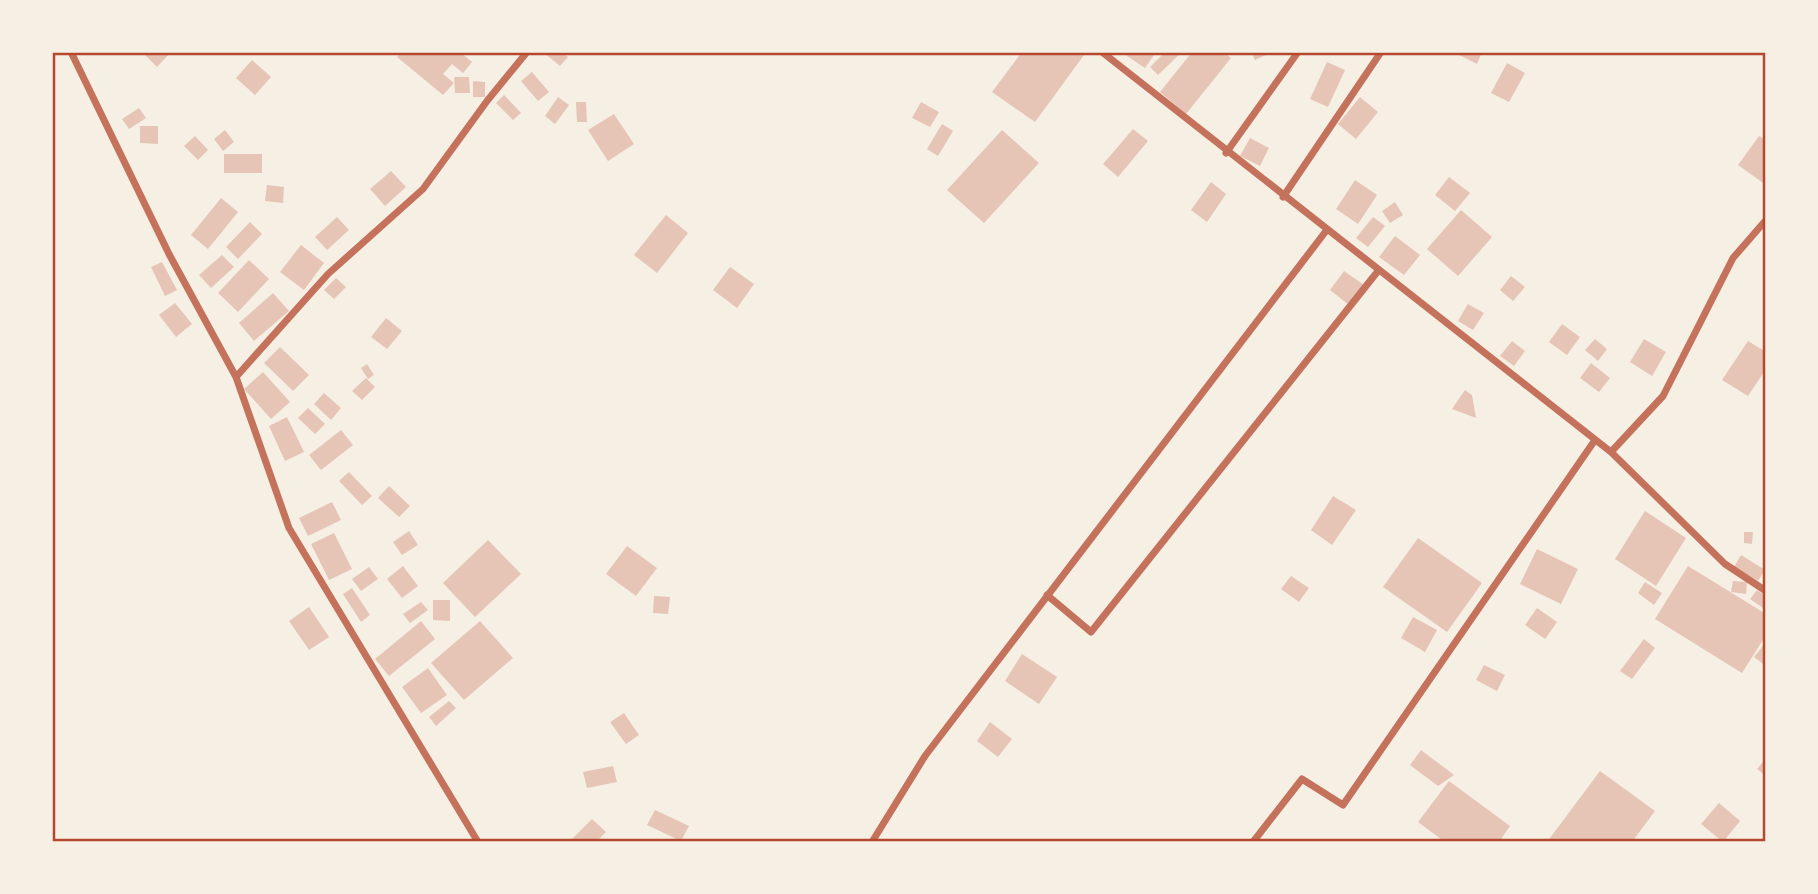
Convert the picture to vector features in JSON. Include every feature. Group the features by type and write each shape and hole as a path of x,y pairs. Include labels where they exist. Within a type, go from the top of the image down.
{"street":[{"path":"71,52 101,120 169,254 236,377 289,528 478,842"},
{"path":"236,377 328,275 423,189 487,101 527,52"},
{"path":"1102,52 1226,153 1611,452 1724,564 1766,591"},
{"path":"1226,153 1298,52"},
{"path":"1283,197 1381,52"},
{"path":"1611,452 1663,396 1733,258 1766,220"},
{"path":"872,842 925,756 1326,230"},
{"path":"1047,595 1091,632 1378,271"},
{"path":"1253,842 1302,779 1343,805 1595,440"}],"building":[{"path":"148,52 171,52 157,67 145,55"},
{"path":"401,52 460,52 472,62 463,73 452,64 443,74 454,83 443,95 397,57"},
{"path":"543,52 562,52 568,57 560,66"},
{"path":"1022,52 1080,52 1084,55 1035,122 992,92"},
{"path":"1130,52 1156,52 1145,68 1127,56"},
{"path":"1165,52 1182,52 1158,75 1150,67"},
{"path":"1192,52 1224,52 1231,58 1186,114 1160,92"},
{"path":"1251,52 1272,52 1255,60"},
{"path":"1453,52 1482,52 1477,64"},
{"path":"252,60 271,77 255,95 236,78"},
{"path":"1327,62 1345,70 1328,107 1310,99"},
{"path":"1507,63 1525,73 1509,102 1491,93"},
{"path":"532,72 549,92 538,101 521,81"},
{"path":"454,77 469,77 470,93 455,93"},
{"path":"473,81 485,82 485,97 473,97"},
{"path":"504,95 521,113 513,120 496,103"},
{"path":"558,97 569,105 555,124 545,116"},
{"path":"1360,97 1378,112 1356,139 1338,124"},
{"path":"576,102 586,102 587,122 577,122"},
{"path":"921,102 939,112 930,127 912,118"},
{"path":"139,108 146,118 129,129 122,119"},
{"path":"614,114 634,144 608,161 588,130"},
{"path":"942,124 953,131 938,156 927,149"},
{"path":"140,126 158,126 158,144 140,143"},
{"path":"1133,129 1148,141 1118,177 1103,164"},
{"path":"225,130 234,142 223,151 214,139"},
{"path":"1002,130 1039,163 984,223 947,190"},
{"path":"195,136 208,150 198,160 184,146"},
{"path":"1759,136 1766,140 1766,185 1738,165"},
{"path":"1250,138 1269,148 1260,166 1240,156"},
{"path":"224,154 262,154 262,173 224,173"},
{"path":"391,171 406,187 385,206 370,189"},
{"path":"1449,177 1470,193 1455,211 1435,195"},
{"path":"1355,180 1377,195 1358,224 1336,209"},
{"path":"1211,182 1226,194 1207,222 1191,210"},
{"path":"267,185 284,187 283,203 265,201"},
{"path":"221,198 238,212 208,249 191,235"},
{"path":"1395,202 1403,215 1390,223 1382,211"},
{"path":"1461,210 1492,237 1458,276 1427,249"},
{"path":"666,215 688,233 657,273 634,255"},
{"path":"337,217 349,230 327,250 315,237"},
{"path":"1373,217 1385,226 1368,247 1356,238"},
{"path":"250,222 262,234 238,259 226,247"},
{"path":"1395,236 1420,255 1404,275 1379,257"},
{"path":"301,245 324,263 304,290 280,272"},
{"path":"222,255 234,267 211,288 199,275"},
{"path":"249,260 269,279 238,312 218,293"},
{"path":"162,262 177,290 165,296 151,267"},
{"path":"730,267 754,284 737,308 713,290"},
{"path":"1344,271 1364,285 1349,305 1330,290"},
{"path":"1511,276 1525,287 1513,301 1500,290"},
{"path":"336,278 346,287 334,299 324,290"},
{"path":"273,293 289,311 254,341 239,323"},
{"path":"175,303 192,324 176,337 159,315"},
{"path":"1468,304 1484,313 1473,330 1458,321"},
{"path":"386,318 402,331 387,349 371,337"},
{"path":"1562,324 1580,337 1567,355 1549,342"},
{"path":"1595,339 1607,349 1598,361 1585,350"},
{"path":"1644,339 1666,352 1652,376 1630,362"},
{"path":"1512,341 1525,351 1514,366 1500,356"},
{"path":"1748,341 1766,352 1766,369 1748,396 1722,380"},
{"path":"280,347 309,375 293,391 264,363"},
{"path":"1591,363 1610,378 1599,392 1580,378"},
{"path":"367,364 374,375 368,379 361,368"},
{"path":"263,372 290,402 271,419 244,389"},
{"path":"366,378 375,387 362,400 352,391"},
{"path":"1465,390 1472,395 1476,418 1452,409"},
{"path":"324,393 341,408 331,420 314,404"},
{"path":"308,408 325,424 315,434 298,418"},
{"path":"287,417 304,452 285,461 269,426"},
{"path":"341,430 353,445 321,470 309,455"},
{"path":"349,472 372,496 362,505 339,481"},
{"path":"389,486 410,506 399,517 378,498"},
{"path":"1333,496 1356,510 1332,545 1311,530"},
{"path":"332,502 341,520 308,536 299,518"},
{"path":"1645,511 1686,538 1656,586 1615,559"},
{"path":"409,531 418,545 402,555 393,542"},
{"path":"1744,532 1753,532 1752,544 1744,543"},
{"path":"334,533 352,569 329,580 311,544"},
{"path":"1418,538 1482,583 1447,632 1383,587"},
{"path":"488,540 521,574 475,617 443,583"},
{"path":"627,546 657,568 636,596 606,574"},
{"path":"1537,549 1578,569 1561,604 1520,584"},
{"path":"1741,555 1765,570 1758,581 1734,567"},
{"path":"403,566 418,586 402,598 387,579"},
{"path":"1688,566 1766,614 1766,635 1742,673 1655,619"},
{"path":"369,567 378,579 361,591 352,579"},
{"path":"1291,576 1309,588 1299,602 1281,589"},
{"path":"1733,581 1747,582 1746,594 1731,592"},
{"path":"1645,582 1662,593 1654,605 1638,593"},
{"path":"352,588 370,615 361,622 343,594"},
{"path":"1757,590 1766,596 1766,610 1750,599"},
{"path":"654,596 670,597 668,614 653,613"},
{"path":"433,600 450,600 450,621 433,620"},
{"path":"421,602 428,610 410,623 403,614"},
{"path":"309,607 329,637 309,650 289,621"},
{"path":"1537,608 1557,622 1545,639 1525,625"},
{"path":"1413,617 1437,630 1425,652 1401,638"},
{"path":"421,621 435,639 389,676 375,659"},
{"path":"480,621 513,658 464,700 431,663"},
{"path":"1644,639 1655,648 1632,679 1620,671"},
{"path":"1766,642 1766,666 1754,657"},
{"path":"1022,654 1057,677 1039,704 1005,681"},
{"path":"1484,665 1505,675 1497,691 1476,680"},
{"path":"428,668 447,695 421,713 402,687"},
{"path":"449,701 456,708 436,726 429,717"},
{"path":"624,713 639,735 626,744 610,722"},
{"path":"990,722 1012,739 998,757 977,741"},
{"path":"1421,750 1454,775 1438,786 1410,765"},
{"path":"1766,758 1766,776 1757,769"},
{"path":"613,766 617,782 587,788 583,772"},
{"path":"1600,771 1655,811 1632,842 1547,842"},
{"path":"1449,781 1510,826 1499,842 1445,842 1418,822"},
{"path":"1719,803 1740,821 1723,842 1701,824"},
{"path":"655,810 689,826 681,841 647,825"},
{"path":"592,819 606,832 596,842 569,842"}]}
